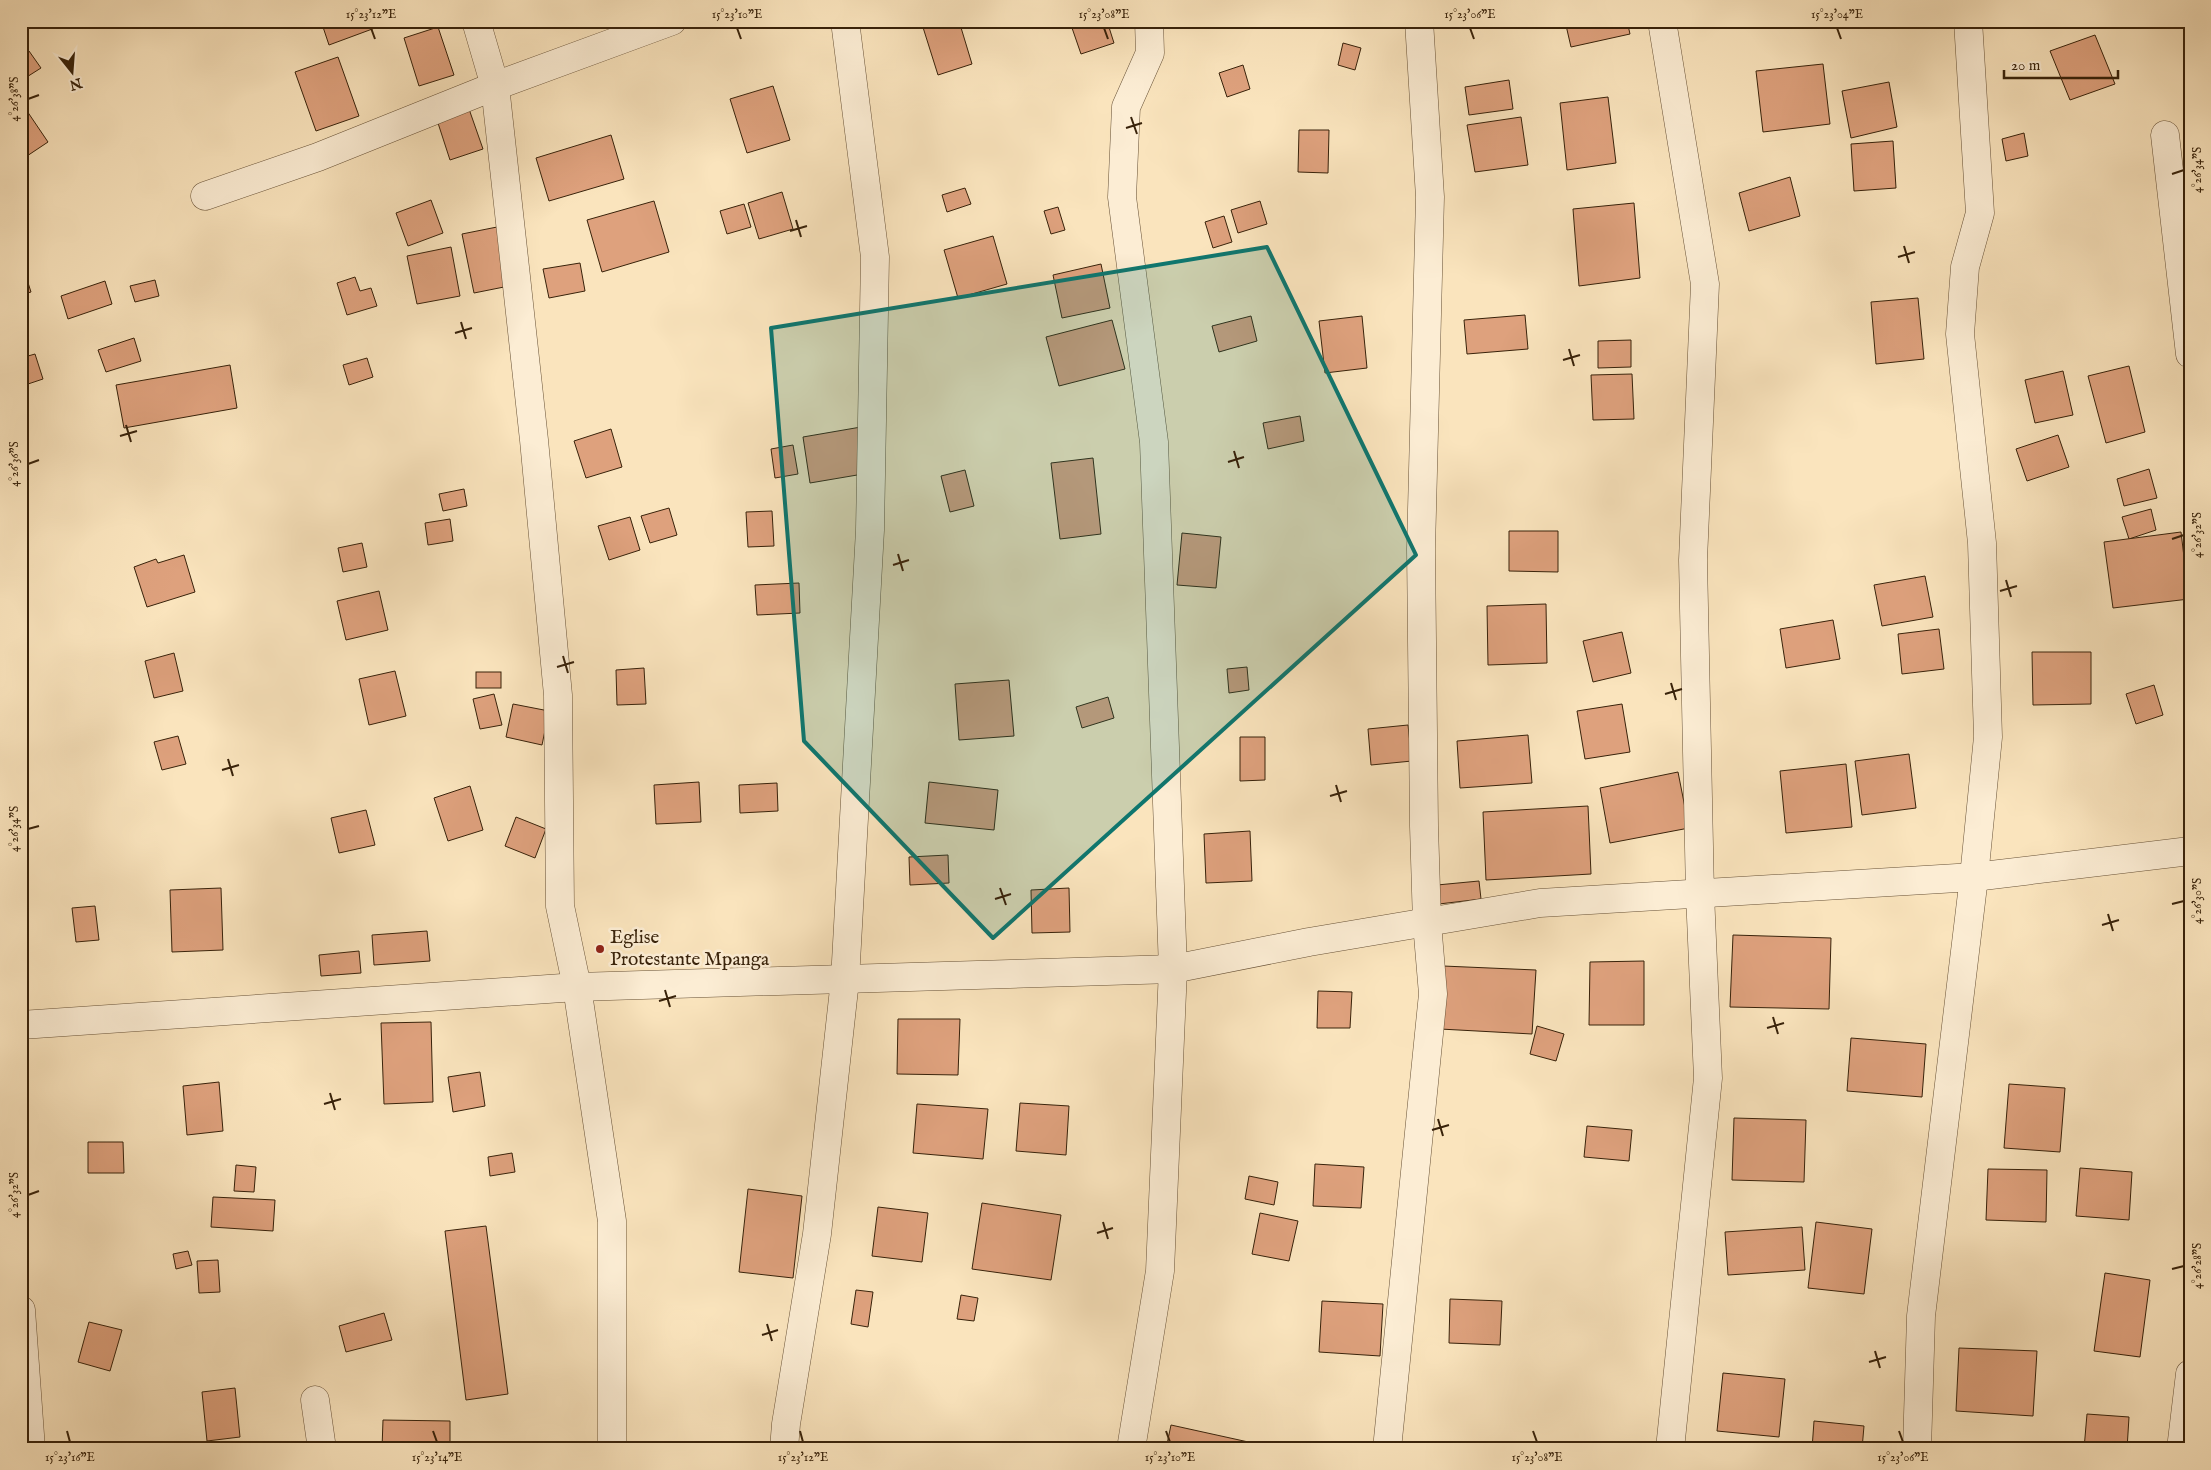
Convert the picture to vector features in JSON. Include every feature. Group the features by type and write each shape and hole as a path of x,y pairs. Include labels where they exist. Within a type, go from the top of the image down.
{"street":[{"path":"476,21 495,86 534,440 558,695 560,906 577,987 612,1221 612,1449"},
{"path":"205,196 318,157 495,86 672,21"},
{"path":"784,1449 786,1424 817,1234 845,980 870,530 875,257 845,21"},
{"path":"1131,1449 1160,1270 1173,969 1154,442 1122,197 1126,107 1150,54 1149,21"},
{"path":"1387,1449 1433,994 1427,923 1424,826 1421,549 1430,197 1419,21"},
{"path":"1662,21 1705,284 1694,560 1700,894 1708,1078 1670,1449"},
{"path":"1917,1449 1920,1316 1974,877 1988,737 1982,543 1960,334 1965,267 1980,213 1968,21"},
{"path":"2165,135 2190,354"},
{"path":"21,1026 577,987 1173,969 1309,942 1540,903 1974,877 2190,852"},
{"path":"21,1310 31,1449"},
{"path":"2181,1449 2190,1374"},
{"path":"315,1400 322,1449"}],"highlighted area":[{"path":"1267,247 1416,555 993,938 804,741 771,328"}],"building":[{"path":"321,21 372,21 375,28 329,45"},
{"path":"921,21 959,21 972,64 938,75"},
{"path":"1083,21 1107,21 1114,43 1081,54 1071,25"},
{"path":"1565,21 1627,21 1630,34 1571,47"},
{"path":"438,27 454,75 419,86 404,38"},
{"path":"2095,35 2115,84 2070,100 2050,51"},
{"path":"1343,43 1361,48 1355,70 1338,65"},
{"path":"29,51 41,68 22,80 21,57"},
{"path":"338,57 359,116 316,131 295,72"},
{"path":"1823,64 1830,124 1763,132 1756,71"},
{"path":"1243,65 1250,89 1227,97 1219,73"},
{"path":"1509,80 1513,109 1469,115 1465,87"},
{"path":"1889,82 1897,127 1851,138 1842,91"},
{"path":"773,86 790,140 747,153 730,99"},
{"path":"1608,97 1616,163 1567,170 1560,103"},
{"path":"469,109 483,149 450,160 437,120"},
{"path":"27,111 48,142 21,160 21,115"},
{"path":"1521,117 1528,165 1475,172 1467,125"},
{"path":"1299,130 1329,130 1328,173 1298,172"},
{"path":"2024,133 2028,156 2006,161 2002,139"},
{"path":"611,135 624,179 549,201 536,158"},
{"path":"1893,141 1896,188 1854,191 1851,144"},
{"path":"1790,177 1800,216 1749,231 1739,193"},
{"path":"965,188 971,204 947,212 942,195"},
{"path":"782,192 793,229 759,239 748,203"},
{"path":"431,200 443,233 408,246 396,213"},
{"path":"654,201 669,252 602,272 587,220"},
{"path":"1260,201 1267,224 1238,233 1231,210"},
{"path":"1634,203 1640,278 1579,286 1573,209"},
{"path":"744,204 751,227 727,234 720,211"},
{"path":"1058,207 1065,230 1051,234 1044,211"},
{"path":"1224,216 1232,242 1213,248 1205,222"},
{"path":"497,227 509,286 474,293 462,234"},
{"path":"993,236 1007,284 958,298 944,250"},
{"path":"451,247 460,296 417,304 407,256"},
{"path":"21,261 31,292 21,295"},
{"path":"580,263 585,291 549,298 543,269"},
{"path":"1101,264 1110,308 1062,318 1053,275"},
{"path":"355,277 360,291 371,288 377,306 347,315 337,283"},
{"path":"155,280 159,296 135,302 130,286"},
{"path":"105,281 112,304 68,319 61,296"},
{"path":"1918,298 1924,359 1876,364 1871,302"},
{"path":"1525,315 1528,349 1467,354 1464,320"},
{"path":"1251,316 1257,341 1219,352 1212,326"},
{"path":"1362,316 1367,368 1325,373 1319,321"},
{"path":"1112,320 1125,369 1059,386 1046,337"},
{"path":"134,338 141,361 106,372 98,350"},
{"path":"1631,340 1631,367 1598,368 1598,341"},
{"path":"35,354 43,379 22,386 21,358"},
{"path":"367,358 373,377 349,385 343,365"},
{"path":"230,365 237,408 124,428 116,385"},
{"path":"2129,366 2145,432 2106,443 2088,376"},
{"path":"2063,371 2073,415 2035,423 2025,380"},
{"path":"1632,374 1634,419 1593,420 1591,375"},
{"path":"1300,416 1304,441 1268,449 1263,423"},
{"path":"861,427 869,473 810,483 803,437"},
{"path":"611,429 622,467 586,478 574,441"},
{"path":"2058,435 2069,467 2027,481 2016,449"},
{"path":"793,445 798,474 775,478 771,449"},
{"path":"1093,458 1101,534 1060,539 1051,463"},
{"path":"2149,469 2157,498 2124,506 2117,479"},
{"path":"965,470 974,506 950,512 941,476"},
{"path":"464,489 467,506 443,511 439,494"},
{"path":"669,508 677,535 650,543 641,516"},
{"path":"2151,509 2156,530 2129,539 2122,517"},
{"path":"772,511 774,546 748,547 746,512"},
{"path":"630,517 640,550 609,560 598,526"},
{"path":"450,519 453,541 428,545 425,523"},
{"path":"1509,531 1558,531 1558,572 1509,571"},
{"path":"2181,532 2189,599 2113,608 2104,542"},
{"path":"1182,533 1221,537 1216,588 1177,585"},
{"path":"362,543 367,567 343,572 338,548"},
{"path":"184,555 195,592 147,607 134,567 156,559 158,563"},
{"path":"1925,576 1933,617 1882,626 1874,585"},
{"path":"799,583 800,613 757,615 755,585"},
{"path":"379,591 388,630 346,640 337,601"},
{"path":"1546,604 1547,663 1488,665 1487,606"},
{"path":"1833,620 1840,659 1786,668 1780,629"},
{"path":"1939,629 1944,669 1902,674 1898,634"},
{"path":"1622,632 1631,673 1593,682 1583,641"},
{"path":"2032,652 2091,652 2091,704 2033,705"},
{"path":"174,653 183,691 154,698 145,661"},
{"path":"1247,667 1249,690 1229,693 1227,669"},
{"path":"644,668 646,704 617,705 616,670"},
{"path":"395,671 406,716 369,725 359,679"},
{"path":"476,672 501,672 501,688 476,688"},
{"path":"1009,680 1014,736 959,740 955,684"},
{"path":"2154,685 2163,715 2136,724 2126,694"},
{"path":"494,694 502,725 480,729 473,699"},
{"path":"1108,697 1114,718 1082,728 1076,707"},
{"path":"513,704 549,711 542,745 506,737"},
{"path":"1622,704 1630,752 1585,759 1577,711"},
{"path":"1408,725 1412,761 1371,765 1368,729"},
{"path":"1528,735 1532,783 1460,788 1457,741"},
{"path":"178,736 186,764 162,770 154,742"},
{"path":"1240,737 1265,737 1265,780 1240,781"},
{"path":"1909,754 1916,808 1862,815 1855,761"},
{"path":"1846,764 1852,827 1786,833 1780,771"},
{"path":"1678,772 1689,828 1610,843 1600,788"},
{"path":"699,782 701,822 656,824 654,785"},
{"path":"929,782 998,790 994,830 925,823"},
{"path":"777,783 778,811 740,813 739,785"},
{"path":"470,786 483,830 448,841 434,798"},
{"path":"1588,806 1591,874 1486,880 1483,812"},
{"path":"366,810 375,845 339,853 331,818"},
{"path":"516,817 546,829 535,858 505,846"},
{"path":"1250,831 1252,881 1206,883 1204,834"},
{"path":"948,855 949,883 910,885 909,857"},
{"path":"1479,881 1481,899 1439,904 1437,885"},
{"path":"221,888 223,950 172,952 170,890"},
{"path":"1069,888 1070,932 1032,933 1031,890"},
{"path":"95,906 99,940 76,942 72,908"},
{"path":"427,931 430,961 374,965 372,935"},
{"path":"1733,935 1831,938 1829,1009 1730,1007"},
{"path":"359,951 361,973 321,976 319,955"},
{"path":"1644,961 1644,1025 1589,1025 1590,962"},
{"path":"1443,966 1536,970 1532,1034 1440,1029"},
{"path":"1318,991 1352,992 1350,1028 1317,1028"},
{"path":"898,1019 960,1019 958,1075 897,1074"},
{"path":"431,1022 433,1102 384,1104 381,1023"},
{"path":"1537,1026 1564,1034 1556,1061 1530,1054"},
{"path":"1851,1038 1926,1044 1922,1097 1847,1091"},
{"path":"480,1072 485,1106 453,1112 448,1077"},
{"path":"219,1082 223,1131 187,1135 183,1086"},
{"path":"2009,1084 2065,1088 2060,1152 2004,1148"},
{"path":"1020,1103 1069,1106 1066,1155 1016,1151"},
{"path":"917,1104 988,1109 983,1159 913,1153"},
{"path":"1734,1118 1806,1120 1804,1182 1732,1180"},
{"path":"1587,1126 1632,1130 1629,1161 1584,1157"},
{"path":"88,1142 123,1142 124,1173 88,1173"},
{"path":"512,1153 515,1172 490,1176 488,1157"},
{"path":"1315,1164 1364,1167 1361,1208 1313,1206"},
{"path":"236,1165 256,1167 254,1192 234,1191"},
{"path":"2080,1168 2132,1172 2129,1220 2076,1216"},
{"path":"1988,1169 2047,1170 2046,1222 1986,1220"},
{"path":"1249,1176 1278,1182 1274,1205 1245,1199"},
{"path":"748,1189 802,1196 793,1278 739,1272"},
{"path":"213,1197 275,1200 273,1231 211,1227"},
{"path":"982,1203 1061,1215 1051,1280 972,1269"},
{"path":"878,1207 928,1213 922,1262 872,1256"},
{"path":"1260,1213 1298,1221 1289,1261 1252,1254"},
{"path":"1816,1222 1872,1229 1864,1294 1808,1288"},
{"path":"486,1226 508,1394 466,1400 445,1231"},
{"path":"1802,1227 1805,1270 1728,1275 1725,1232"},
{"path":"188,1251 192,1265 176,1269 173,1254"},
{"path":"218,1260 220,1292 199,1293 197,1261"},
{"path":"2105,1273 2150,1280 2140,1357 2094,1351"},
{"path":"856,1290 873,1292 868,1327 851,1324"},
{"path":"961,1295 978,1298 974,1321 957,1319"},
{"path":"1450,1299 1502,1301 1500,1345 1449,1343"},
{"path":"1322,1301 1383,1304 1380,1356 1319,1352"},
{"path":"384,1313 392,1340 346,1352 339,1326"},
{"path":"89,1322 122,1330 110,1371 78,1362"},
{"path":"1959,1348 2037,1351 2033,1416 1956,1411"},
{"path":"1723,1373 1785,1379 1779,1437 1717,1431"},
{"path":"235,1388 240,1437 207,1441 202,1392"},
{"path":"2087,1414 2129,1417 2127,1449 2084,1449"},
{"path":"383,1420 450,1421 450,1449 382,1449"},
{"path":"1814,1421 1864,1426 1862,1449 1812,1449"},
{"path":"1171,1425 1262,1445 1261,1449 1166,1449"}],"place":[{"name":"Eglise Protestante Mpanga","path":"600,949"}]}
